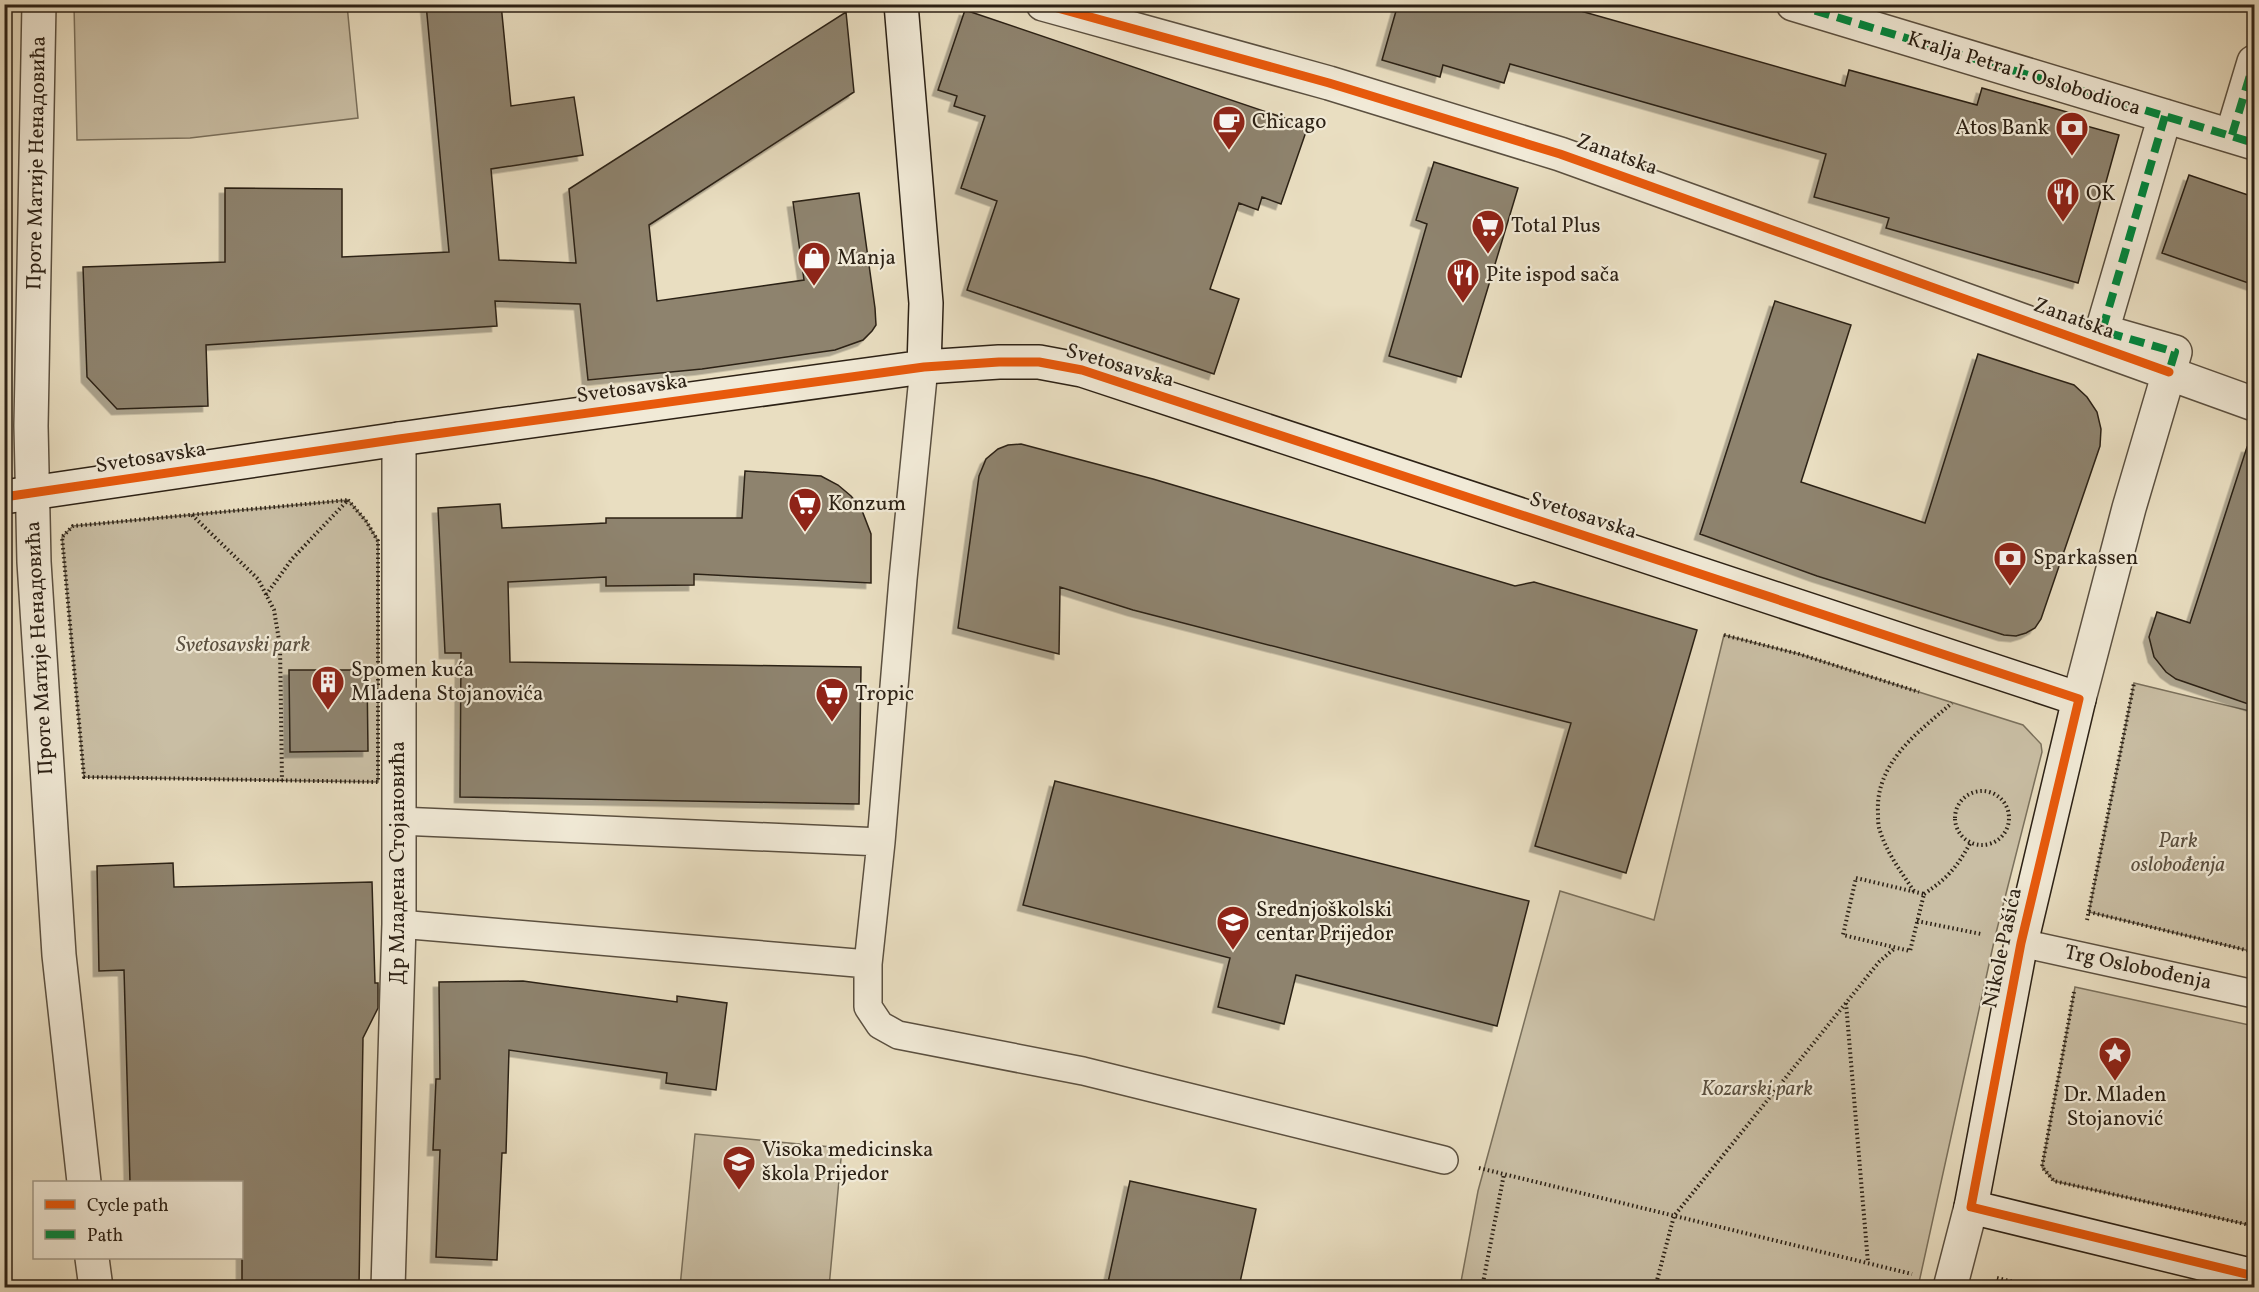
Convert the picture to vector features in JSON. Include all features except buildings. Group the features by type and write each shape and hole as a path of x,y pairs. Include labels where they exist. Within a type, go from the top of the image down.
{"street":[{"name":"Проте Матије Ненадовића","path":"39,4 31,426 18,496 34,562 59,955 84,1181"},
{"path":"901,4 926,303 924,367"},
{"name":"Zanatska","path":"1042,4 1329,83 1560,154 2254,404"},
{"name":"Kralja Petra I. Oslobodioca","path":"1793,4 2243,139"},
{"path":"2243,139 2254,62"},
{"path":"2165,116 2102,331 2175,352 2169,372"},
{"name":"Svetosavska","path":"18,496 399,439 924,367 1039,362 1082,370 2079,699"},
{"name":"Nikole Pašića","path":"1950,1285 1971,1207 2020,943 2079,699 2129,508 2169,372"},
{"name":"Др Младена Стојановића","path":"388,1287 399,924 399,439"},
{"path":"1971,1207 2254,1276"},
{"path":"92,1259 96,1287"}],"lane":[{"path":"924,367 868,964 868,1007 880,1025 898,1035 1083,1071 1444,1160"},
{"path":"399,821 881,842"},
{"path":"399,924 868,964"},
{"name":"Trg Oslobođenja","path":"2020,943 2254,994"}],"path":[{"path":"348,500 366,521 378,541 378,782 84,777 62,537 74,526 348,500"},
{"path":"266,595 292,559 348,500"},
{"path":"192,515 258,579 274,610 280,646 282,781"},
{"path":"1724,635 1799,654 1919,693"},
{"path":"2134,682 2042,1167 2054,1181 2254,1226"},
{"path":"1941,700 1962,706"},
{"path":"1914,892 1889,853 1879,829 1877,801 1883,781 1896,755 1910,739 1952,703"},
{"path":"1979,791 1996,795 2003,801 2009,817 2003,835 1988,844 1979,845 1971,842 1964,838 1958,830 1955,813 1959,804 1971,793 1979,791"},
{"path":"1924,894 1856,878 1843,934 1910,951 1924,894 1947,879 1959,864 1971,842"},
{"path":"2089,912 2254,952"},
{"path":"1917,921 2020,943"},
{"path":"1655,1287 1674,1216 1846,1002 1879,962 1894,948"},
{"path":"1846,1002 1868,1263"},
{"path":"1444,1160 1950,1285"},
{"path":"1482,1287 1504,1174"},
{"path":"1994,1287 1997,1277 2038,1287"}],"green space":[{"path":"74,5 347,5 358,118 190,138 77,140"},
{"name":"Svetosavski park","path":"348,500 366,521 378,541 378,782 84,777 62,537 73,526"},
{"name":"Kozarski park","path":"1724,635 1799,654 2023,725 2041,744 2042,752 1995,937 1918,1287 1460,1287 1478,1191 1560,891 1654,920"},
{"name":"Park oslobođenja","path":"2134,683 2254,712 2254,952 2089,912"},
{"path":"2075,987 2254,1026 2254,1226 2054,1181 2042,1167"},
{"path":"695,1134 842,1148 829,1287 680,1287"}],"marked path":[{"path":"1793,4 2254,143"},
{"path":"2232,135 2254,62"},
{"path":"2165,116 2102,331 2175,352 2169,372"}],"cycle path":[{"path":"1043,4 1329,83 1560,154 2169,372"},
{"path":"4,497 399,439 924,367 1039,362 1082,370 2079,699 2021,943 1971,1207 2254,1276"}],"place":[{"name":"Chicago","path":"1229,151"},
{"name":"Atos Bank","path":"2072,157"},
{"name":"OK","path":"2063,223"},
{"name":"Total Plus","path":"1488,255"},
{"name":"Manja","path":"814,287"},
{"name":"Pite ispod sača","path":"1463,304"},
{"name":"Konzum","path":"805,533"},
{"name":"Sparkassen","path":"2010,587"},
{"name":"Spomen kuća Mladena Stojanovića","path":"328,711"},
{"name":"Tropic","path":"832,723"},
{"name":"Srednjoškolski centar Prijedor","path":"1233,951"},
{"name":"Dr. Mladen Stojanović","path":"2115,1082"},
{"name":"Visoka medicinska škola Prijedor","path":"739,1191"}]}
